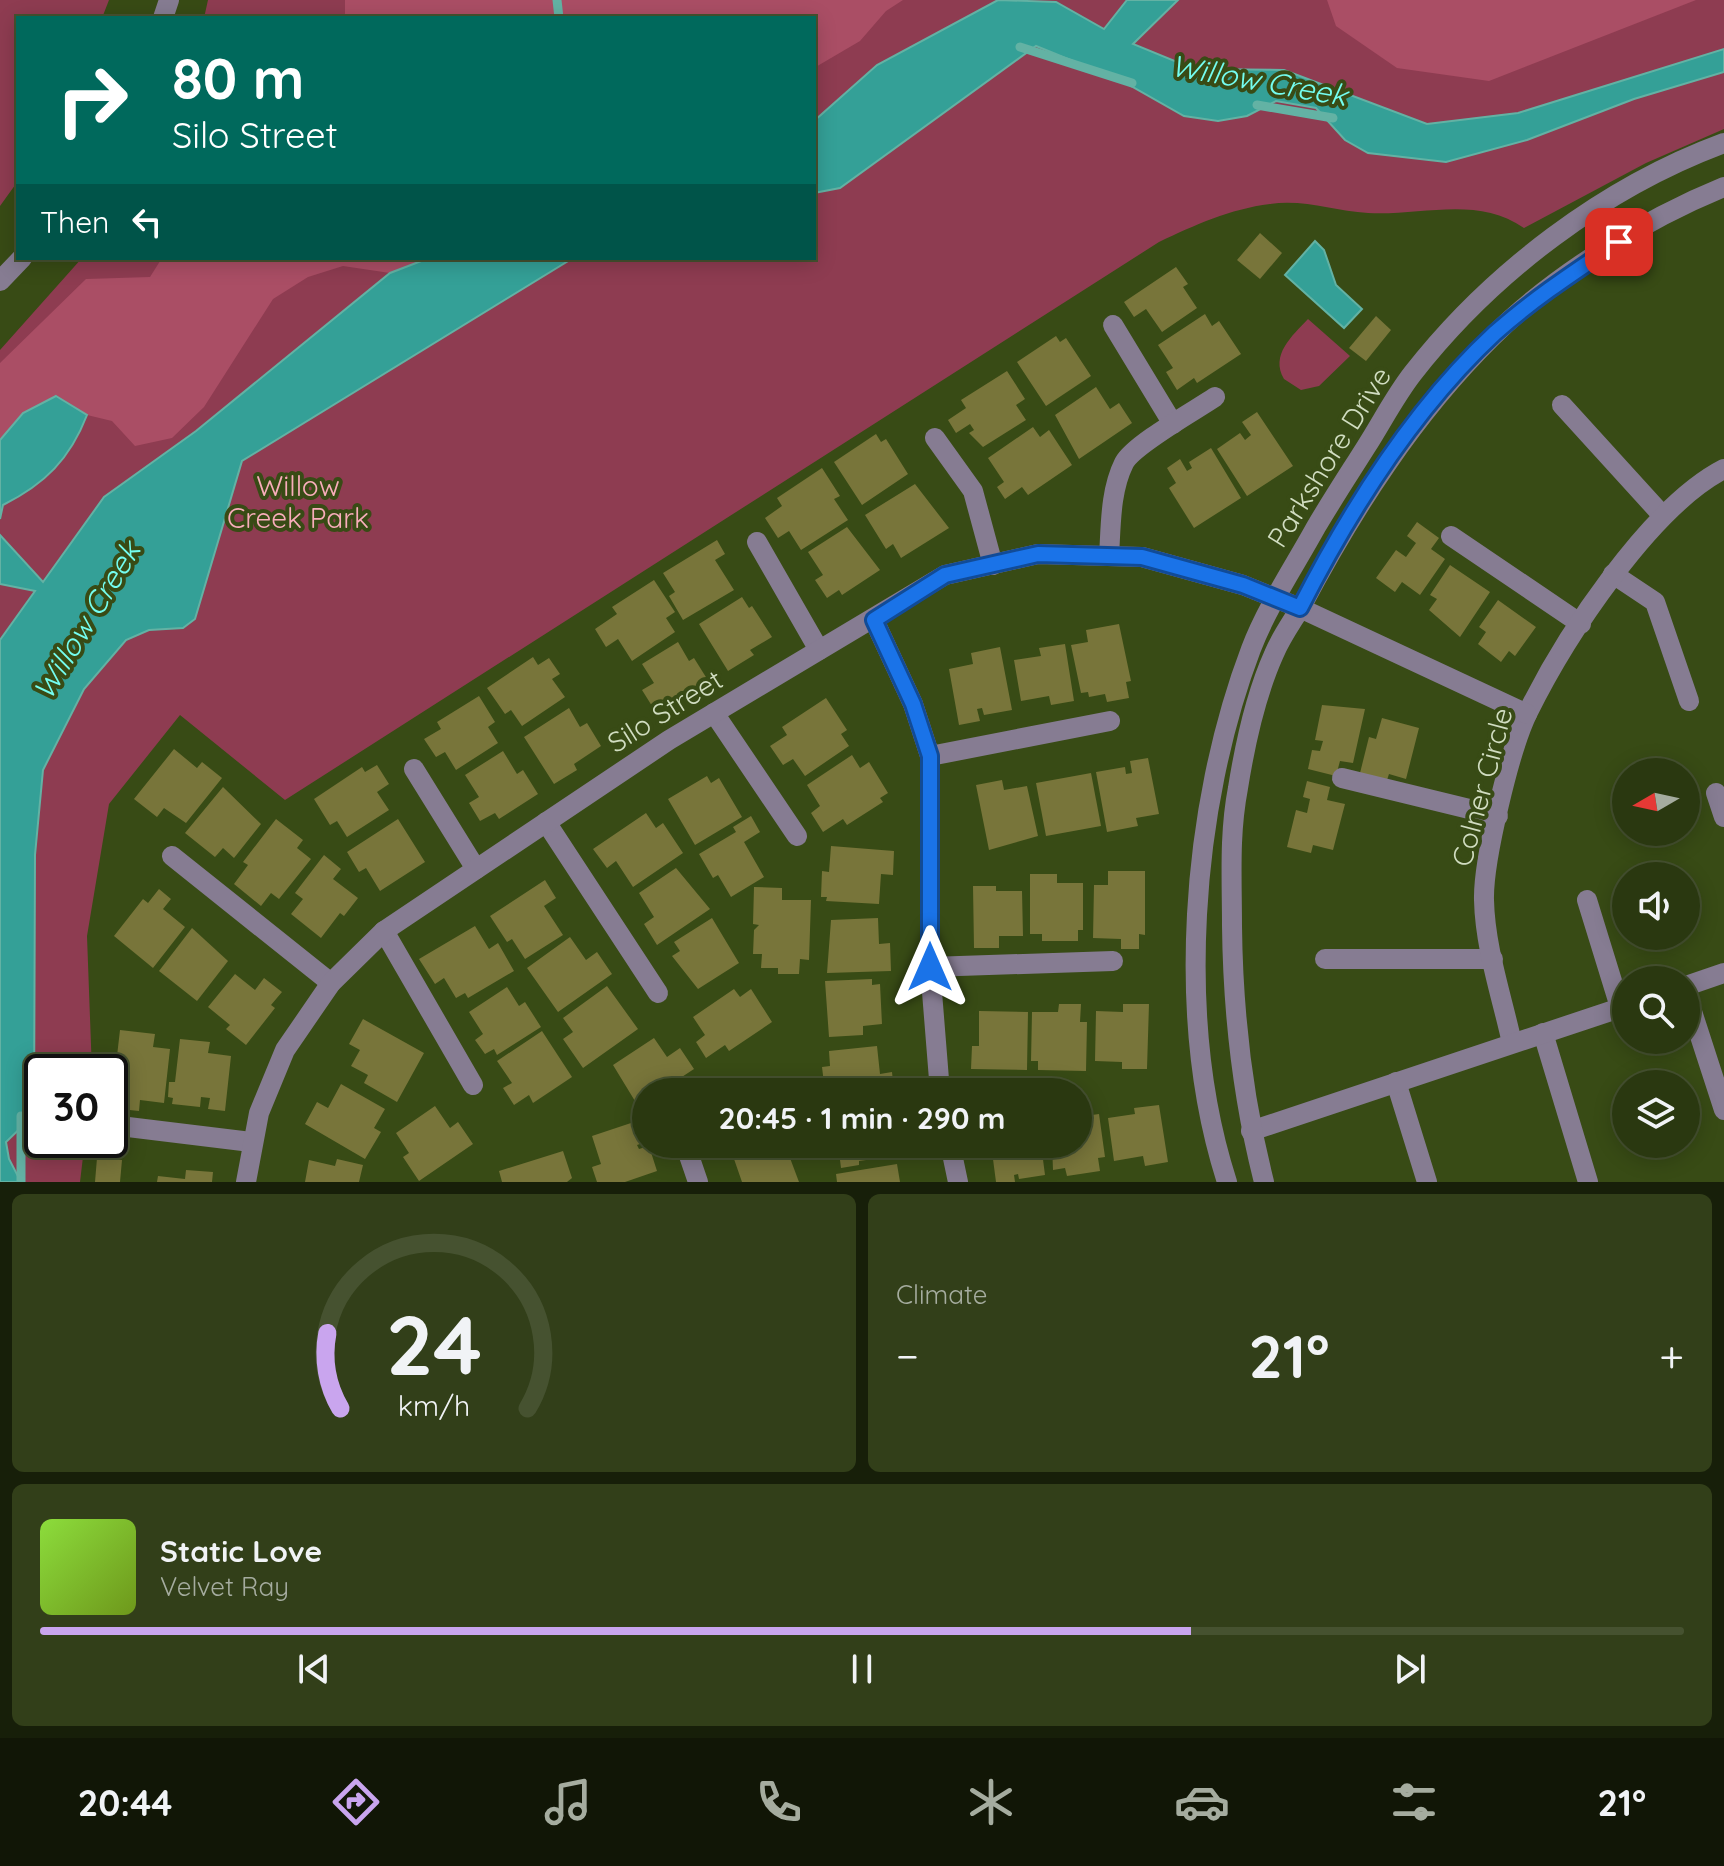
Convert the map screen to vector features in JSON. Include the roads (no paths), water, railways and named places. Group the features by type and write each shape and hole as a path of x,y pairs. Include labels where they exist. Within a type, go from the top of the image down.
{"street":[{"name":"Parkshore Drive","path":"1227,1182 1210,1119 1200,1053 1197,989 1204,850 1228,722 1251,648 1276,598 1390,407 1413,373 1460,321 1498,283 1572,224 1661,172 1724,143"},
{"name":"Parkshore Drive","path":"1264,1182 1251,1131 1233,1001 1229,851 1238,787 1252,724 1274,654 1321,566 1374,480 1444,390 1493,336 1529,304 1619,242 1724,187"},
{"path":"0,281 20,260"},
{"path":"1113,325 1173,424"},
{"path":"1109,556 1112,506 1125,461 1215,397"},
{"path":"1562,405 1663,516"},
{"path":"935,438 973,491 993,565"},
{"name":"Colner Circle","path":"1512,1043 1493,959 1484,900 1485,877 1498,816 1527,714 1613,574 1663,516 1708,477 1724,469"},
{"path":"1451,536 1581,624"},
{"path":"757,542 819,650"},
{"name":"Silo Street","path":"246,1182 251,1142 264,1097 285,1050 331,983 384,931 714,713 945,575 1038,554 1142,557 1276,598 1527,714"},
{"path":"1613,574 1655,602 1689,701"},
{"path":"874,620 913,704 930,756 930,967 939,1078"},
{"path":"714,713 797,836"},
{"path":"930,756 1110,721"},
{"path":"414,769 476,869"},
{"path":"1342,778 1498,816"},
{"path":"1716,793 1724,817"},
{"path":"546,822 658,993"},
{"path":"172,856 331,983"},
{"path":"1587,900 1612,974"},
{"path":"384,931 473,1085"},
{"path":"1325,959 1493,959"},
{"path":"930,967 1113,961"},
{"path":"1700,981 1724,973"},
{"path":"1251,1131 1612,1010"},
{"path":"1543,1033 1588,1182"},
{"path":"1700,1036 1724,1110"},
{"path":"1396,1082 1427,1182"},
{"path":"128,1127 251,1142"},
{"path":"690,1158 698,1182"},
{"path":"953,1158 958,1182"}],"water":[{"path":"998,0 1056,2 1104,29 1127,0 1178,0 1133,44 1194,69 1284,70 1427,124 1518,113 1724,49 1724,72 1634,99 1527,140 1446,162 1368,153 1345,140 1316,108 1276,101 1247,116 1218,121 1184,116 1122,81 1036,46 840,188 816,193 816,119 877,65"},
{"path":"1315,241 1324,250 1336,285 1362,309 1344,328 1285,275"},
{"path":"424,260 570,260 242,461 195,619 183,628 149,630 126,640 84,689 43,770 35,855 34,1054 24,1054 24,1125 6,1142 9,1159 21,1182 0,1182 0,640 35,591 0,584 0,535 43,582 104,497 196,431 390,273"},
{"path":"56,396 87,415 80,431 64,457 44,479 3,505 0,519 0,440 23,413"}],"waterway":[{"path":"557,0 559,16"},
{"name":"Willow Creek","path":"1020,47 1132,83"},
{"name":"Willow Creek","path":"1257,105 1333,118"},
{"name":"Willow Creek","path":"21,1116 21,1182"}],"park label":[{"name":"Willow Creek Park","path":"298,502"}]}
